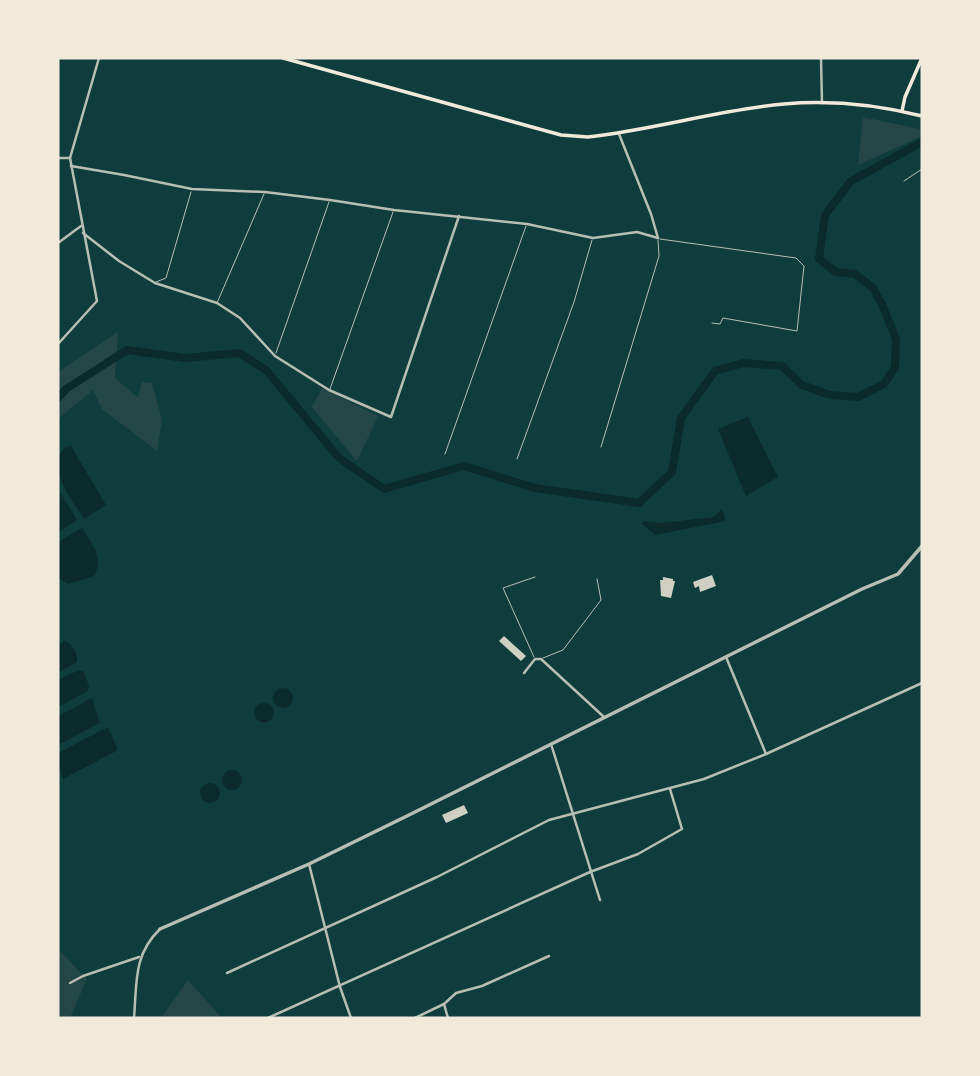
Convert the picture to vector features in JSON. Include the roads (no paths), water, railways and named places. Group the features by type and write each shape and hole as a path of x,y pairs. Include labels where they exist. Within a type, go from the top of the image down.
{"main road":[{"path":"283,58 561,135 588,137 619,134 758,107 822,104 902,111 922,116"},
{"path":"902,111 905,97 922,58"}],"street":[{"path":"58,344 97,301 70,158 99,58"},
{"path":"821,58 822,104"},
{"path":"619,134 651,214 657,238"},
{"path":"58,158 70,158"},
{"path":"71,166 192,190 265,192 394,210 527,224 593,238 637,232 657,238"},
{"path":"83,233 119,261 155,283 217,303 240,318 275,356 329,390 391,417 459,216"},
{"path":"58,243 81,226"},
{"path":"134,1018 139,957 148,940 160,929 309,863 862,589 898,574 922,546"},
{"path":"726,657 766,754"},
{"path":"524,673 535,659 541,659 604,717"},
{"path":"227,973 437,877 549,820 704,779 766,754 922,683"},
{"path":"551,744 575,813 600,900"},
{"path":"268,1018 590,872 638,854 682,829 670,789"},
{"path":"309,863 340,987 351,1018"},
{"path":"415,1018 444,1004 456,993 482,986 549,956"},
{"path":"70,983 139,957"},
{"path":"444,1004 448,1018"}],"lane":[{"path":"904,181 922,169"},
{"path":"155,283 166,278 192,190"},
{"path":"217,303 265,192"},
{"path":"275,356 330,200"},
{"path":"329,390 394,210"},
{"path":"445,454 527,224"},
{"path":"517,459 593,238"},
{"path":"601,447 659,256 657,238 796,258 804,266 797,331 723,318 720,324 712,323"},
{"path":"535,577 503,588 535,659"},
{"path":"541,659 563,650 601,600 597,579"}],"waterway":[{"path":"58,398 66,389 127,350 185,358 239,353 266,370 339,458 384,489 464,466 535,488 639,503 672,472 681,418 715,371 743,363 782,366 802,385 830,395 858,397 884,384 895,367 896,339 873,288 855,274 836,272 819,259 825,215 851,181 922,142"}]}
